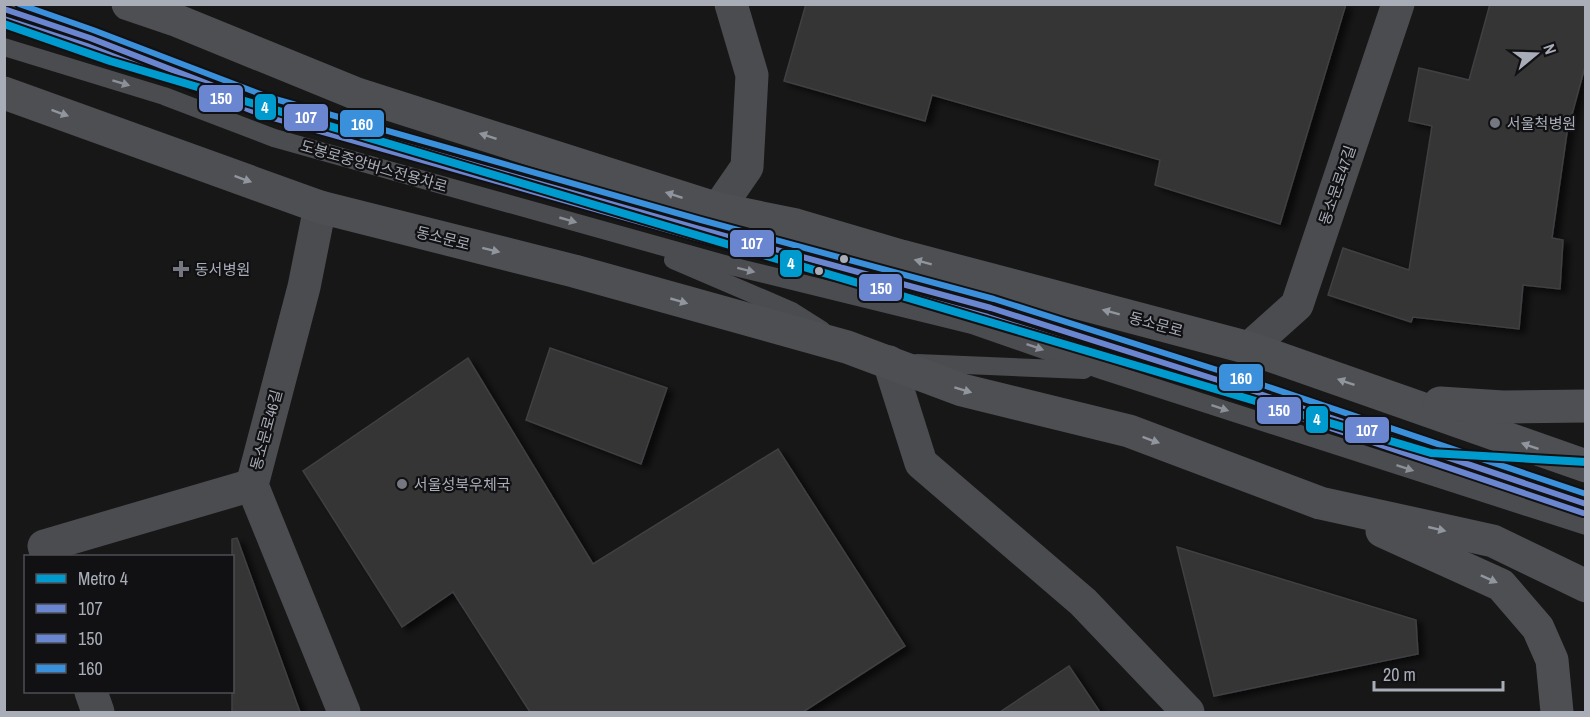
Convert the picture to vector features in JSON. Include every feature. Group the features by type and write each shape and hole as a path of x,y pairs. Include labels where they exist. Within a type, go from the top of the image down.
{"main road":[{"name":"동소문로","path":"128,4 178,21 357,94 718,209 796,225 901,256 1249,348 1586,466"},
{"name":"동소문로","path":"4,93 320,207 574,271 847,347 962,390 1129,431 1320,503 1492,541 1586,586"},
{"path":"1403,401 1503,407 1586,406"},
{"path":"1320,503 1501,585 1538,628 1552,660 1557,712"}],"street":[{"path":"718,209 747,167 752,75 730,4"},
{"name":"동소문로47길","path":"1249,348 1297,305 1398,4"},
{"name":"동소문로46길","path":"320,207 304,287 252,484 344,712"},
{"path":"889,362 921,463 1083,602 1188,712"},
{"path":"39,552 252,484"},
{"path":"91,693 98,712"}],"lane":[{"name":"도봉로중앙버스전용차로","path":"4,9 90,38 265,106 699,229 991,308 1227,383 1586,504"},
{"name":"도봉로중앙버스전용차로","path":"4,47 164,96 274,138 608,232"},
{"path":"608,232 792,311 847,347"},
{"path":"608,232 735,267 972,325 1104,371 1586,526"},
{"path":"889,362 1104,371"}],"building":[{"path":"806,4 1346,4 1280,224 1155,185 1160,160 932,95 925,121 784,81"},
{"path":"1490,4 1586,4 1586,63 1567,133 1552,238 1563,240 1560,289 1523,285 1519,329 1413,317 1411,322 1328,295 1343,248 1409,270 1432,126 1409,121 1419,68 1469,80"},
{"path":"550,348 667,388 641,464 526,420"},
{"path":"468,358 593,564 778,449 905,646 803,712 530,712 453,592 402,627 303,471"},
{"path":"237,538 300,712 232,712 234,555 232,555 232,539"},
{"path":"1177,547 1416,620 1418,654 1214,696"},
{"path":"1069,666 1100,712 1000,712"}],"metro line":[{"name":"4","path":"4,24 110,61 1431,453 1586,462"}],"transit line":[{"name":"160","path":"19,4 268,97 701,220 994,299 1230,374 1586,494"},
{"name":"107","path":"4,9 90,38 265,106 699,229 991,308 1227,383 1586,504"},
{"name":"150","path":"4,19 87,46 263,115 697,238 988,317 1224,392 1583,513"}],"place":[{"name":"서울척병원","path":"1495,123"},
{"name":"동서병원","path":"181,269"},
{"name":"서울성북우체국","path":"402,484"}]}
